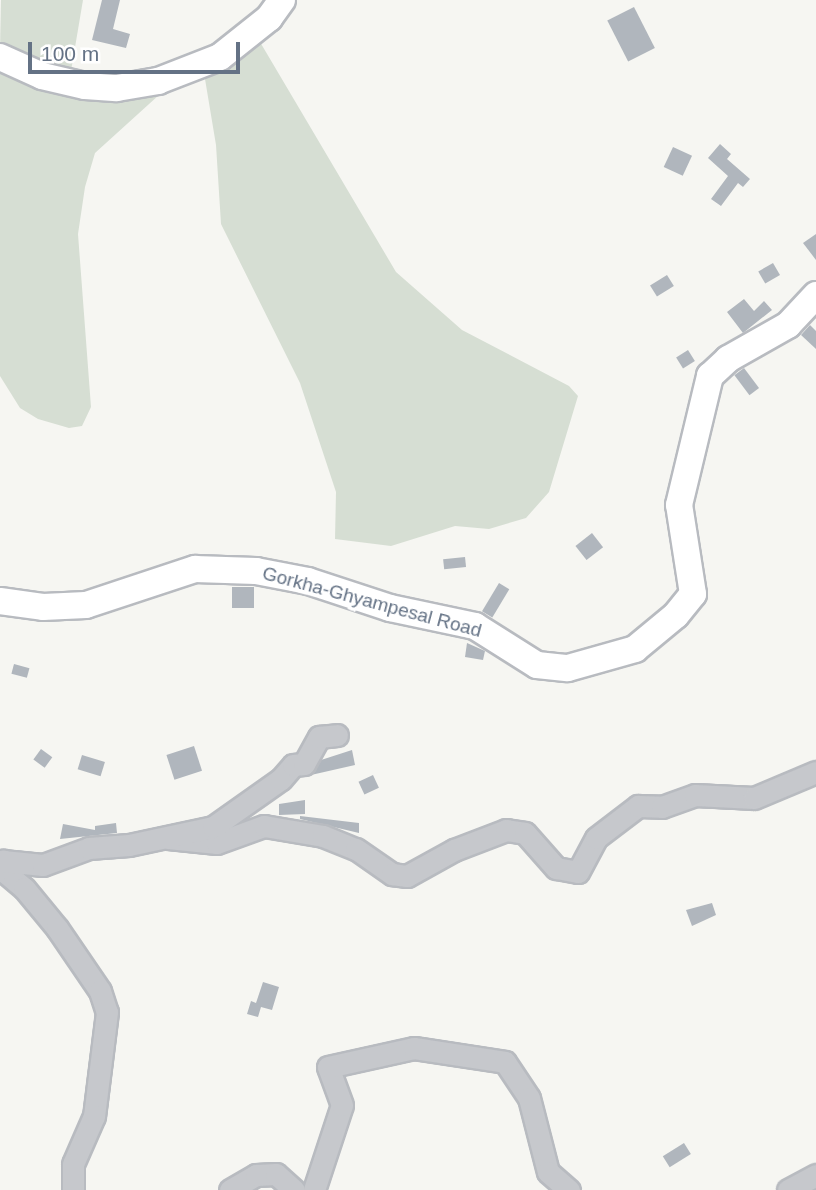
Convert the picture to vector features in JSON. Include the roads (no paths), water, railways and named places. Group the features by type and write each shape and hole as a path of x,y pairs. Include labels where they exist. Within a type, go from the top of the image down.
{"main road":[{"path":"0,57 42,76 85,86 117,88 159,81 220,57 269,18 282,0"},
{"name":"Gorkha-Ghyampesal Road","path":"0,601 43,607 86,605 195,569 256,571 308,581 390,608 475,625 537,665 568,668 635,649 676,615 693,594 679,505 710,376 728,359 788,325 816,295"}],"street":[{"path":"73,1190 73,1164 94,1116 107,1012 100,992 57,928 24,888 0,868 3,861 43,865 89,848 169,838 213,827 281,779 293,765 304,764 319,737 337,735"},
{"path":"169,838 217,843 264,826 323,836 356,849 391,874 407,876 454,850 506,830 525,834 556,868 579,872 596,838 638,806 662,807 695,795 754,799 816,772"},
{"path":"314,1190 342,1105 328,1067 414,1048 505,1062 529,1098 548,1172 569,1190"},
{"path":"230,1190 256,1175 276,1174 294,1190"},
{"path":"788,1190 816,1174"}]}
